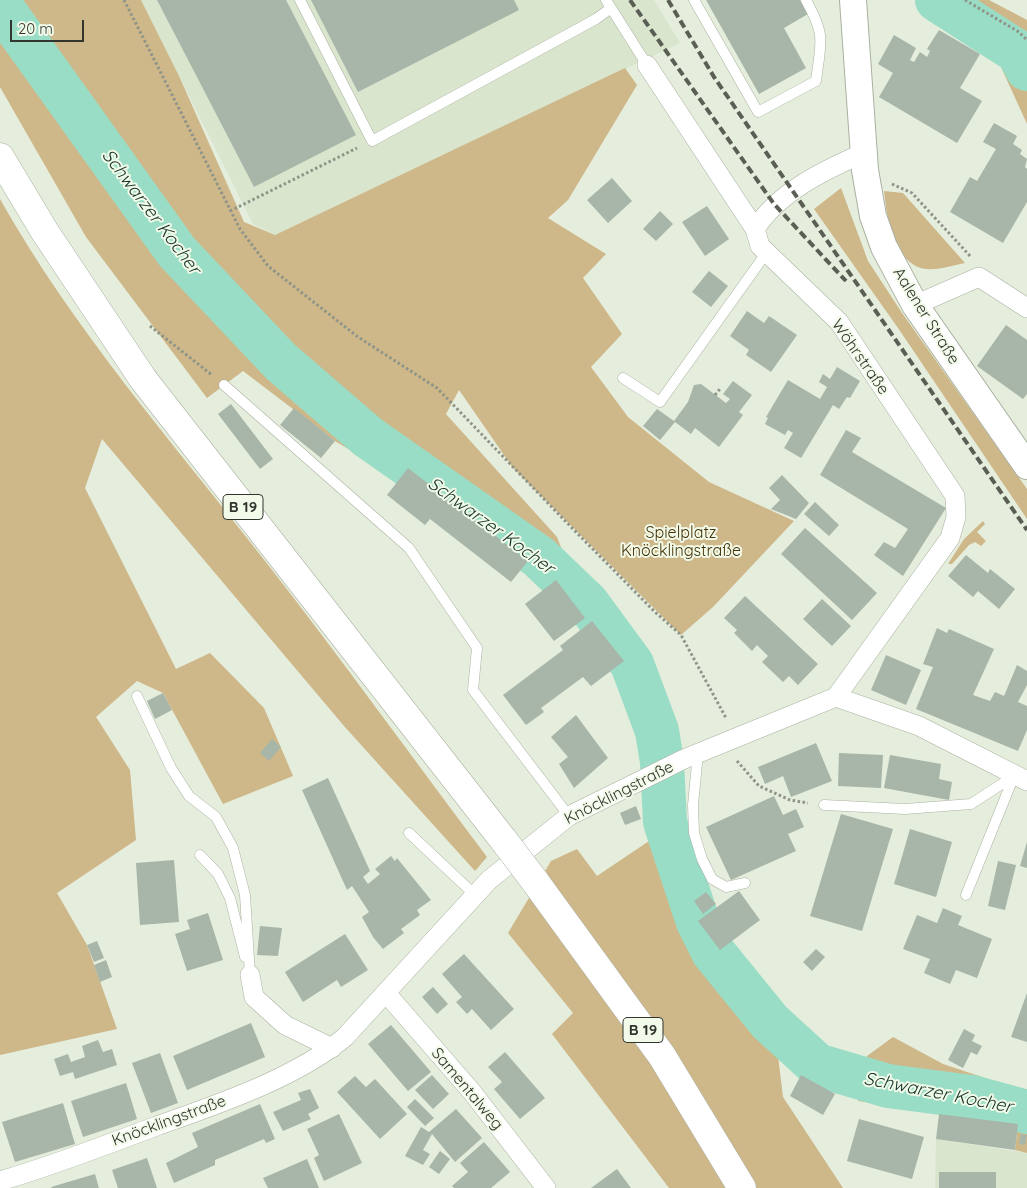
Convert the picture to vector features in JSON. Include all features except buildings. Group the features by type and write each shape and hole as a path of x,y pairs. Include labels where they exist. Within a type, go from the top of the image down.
{"highway":[{"name":"B 19","path":"0,157 45,232 143,380 506,842 662,1056 742,1188"}],"street":[{"name":"Aalener Straße","path":"853,0 864,162 872,216 884,247 915,305 1027,466"},
{"name":"Wöhrstraße","path":"647,66 755,228 760,246 839,322 955,496 956,517 950,538 836,697"},
{"path":"755,228 774,204 836,165 864,162"},
{"path":"915,305 979,277 1027,308"},
{"path":"836,697 918,726 1021,778"},
{"name":"Knöcklingstraße","path":"0,1181 32,1172 225,1102 280,1076 332,1048 386,993 489,880 568,816 698,753 836,697"},
{"path":"250,975 254,997 284,1025 332,1048"},
{"name":"Samentalweg","path":"386,993 472,1092 546,1188"}],"lane":[{"path":"300,0 372,141 596,19 609,4"},
{"path":"694,0 758,112 816,81 822,38 818,22 806,0"},
{"name":"Wöhrstraße","path":"609,4 647,66"},
{"path":"623,378 660,402 767,252"},
{"path":"224,385 409,548 477,648 474,690 568,816"},
{"path":"137,696 175,775 189,796 216,817 233,848 246,895 250,975"},
{"path":"698,753 693,805 694,823 702,859 712,879 726,886 745,883"},
{"path":"824,804 905,809 971,804 1021,778"},
{"path":"966,895 1021,778"},
{"path":"409,833 476,896"},
{"path":"200,855 218,874 230,898 250,975"}],"path":[{"path":"124,0 230,211 240,229 268,266 358,338 437,388 655,612 681,634 728,740 758,786 790,800 824,804"},
{"path":"965,0 1019,32 1027,40"},
{"path":"230,211 372,141"},
{"path":"864,162 912,193 980,266 979,277"},
{"path":"150,326 224,385"},
{"path":"715,394 720,389"}],"shaded area":[{"path":"141,0 654,0 680,43 275,235 253,224"},
{"path":"936,1139 1027,1153 1027,1188 935,1188"}],"green space":[{"name":"Spielplatz Knöcklingstraße","path":"0,0 141,0 179,76 244,222 275,235 625,68 637,85 568,200 548,218 606,254 583,278 622,334 591,367 628,417 709,482 794,521 713,607 681,635 513,468 459,390 446,414 557,537 573,578 639,652 624,661 556,580 528,561 416,461 382,469 335,441 243,371 207,398 86,237 0,87"},
{"path":"929,0 989,0 1027,20 1027,124 996,56"},
{"path":"841,188 868,261 902,313 1027,489 1027,519 898,328 814,209"},
{"path":"884,191 903,193 965,263 926,269 914,265 906,259 891,232"},
{"path":"0,199 59,294 92,340 349,671 487,857 475,871 344,726 102,439 85,488 176,669 210,653 264,708 293,776 223,804 163,693 137,681 96,717 130,770 136,840 57,893 87,945 117,1029 0,1055"},
{"path":"983,521 985,524 977,532 986,541 981,546 975,542 969,545 952,564 948,564 964,539"},
{"path":"658,835 684,935 726,1000 778,1056 783,1097 843,1188 669,1188 552,1034 573,1013 508,933 551,861 577,849 597,876"},
{"path":"893,1037 943,1064 1027,1092 1027,1153 1015,1150 1018,1124 858,1101 867,1056"}],"waterway":[{"path":"937,0 1018,52 1027,69"},
{"name":"Schwarzer Kocher","path":"0,5 177,252 281,362 368,437 539,557 588,604 632,664 657,731 662,762 665,822 698,922 713,952 770,1022 817,1065 888,1086 972,1097 1027,1112"}],"railway":[{"path":"630,0 774,204 846,281"},
{"path":"668,0 714,77 1027,530"}]}
